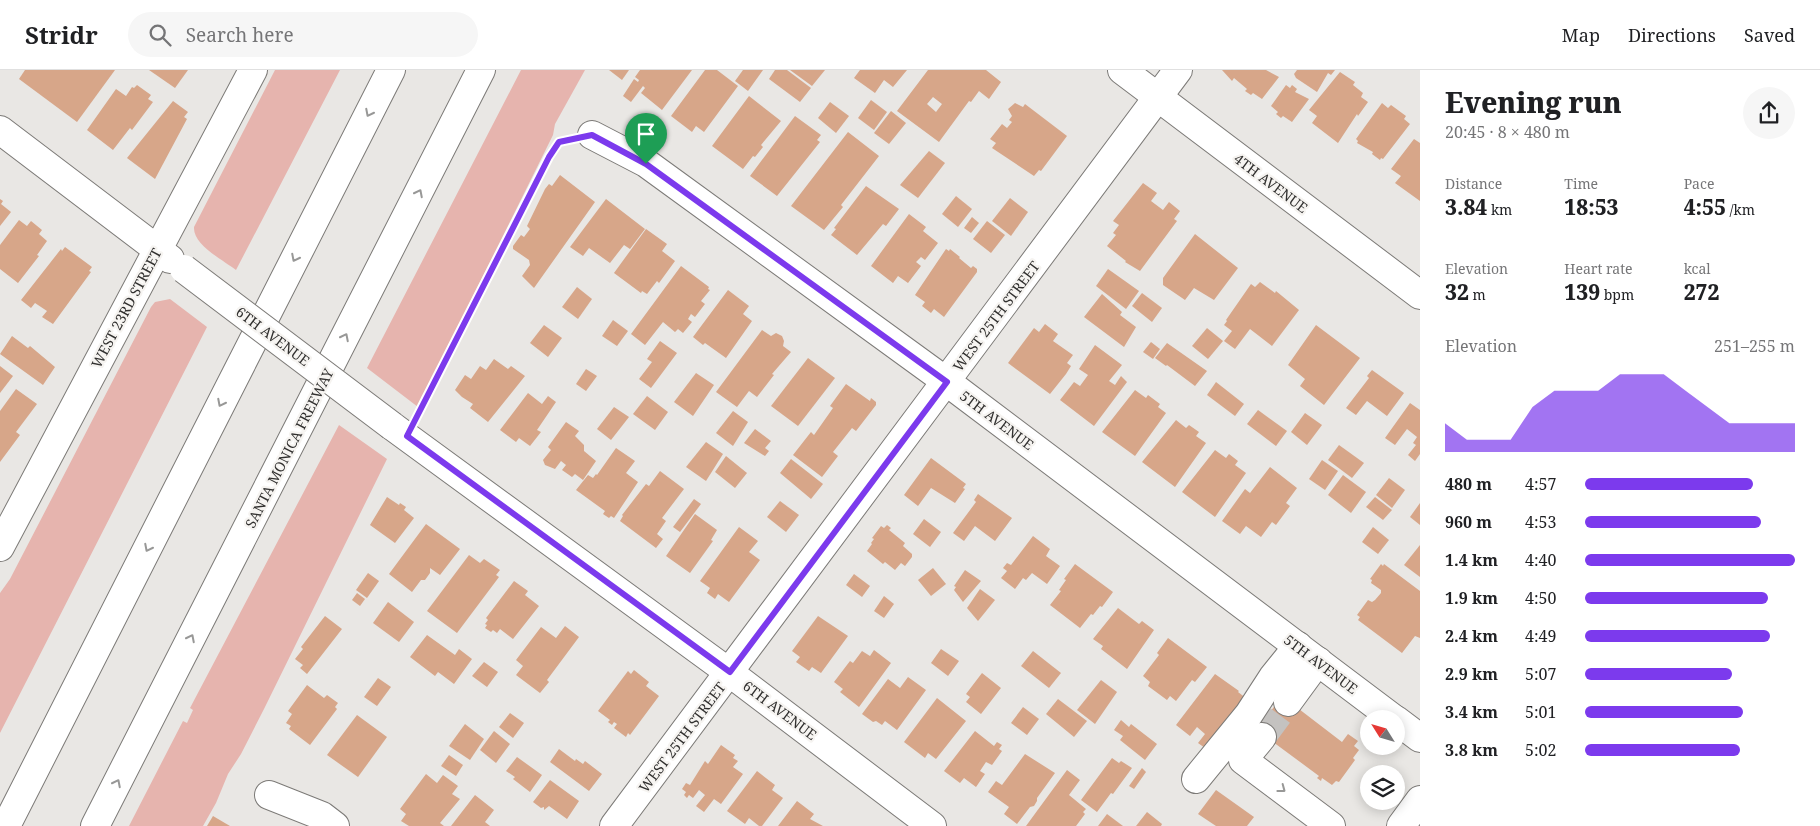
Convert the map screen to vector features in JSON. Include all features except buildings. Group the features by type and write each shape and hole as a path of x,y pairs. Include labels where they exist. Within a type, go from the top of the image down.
{"main road":[{"name":"WEST 23RD STREET","path":"0,547 253,70"},
{"path":"6,826 391,70"},
{"name":"SANTA MONICA FREEWAY","path":"95,826 481,70"},
{"name":"4TH AVENUE","path":"1122,70 1420,295"},
{"name":"WEST 25TH STREET","path":"614,826 1178,70"},
{"name":"6TH AVENUE","path":"0,130 399,431 730,672 932,826"},
{"name":"5TH AVENUE","path":"592,135 646,164 947,382 1383,710"},
{"path":"1288,702 1308,654"},
{"path":"1196,779 1249,714 1273,677 1308,654"},
{"name":"5TH AVENUE","path":"1405,727 1420,738"},
{"path":"1262,736 1244,760 1331,826"},
{"path":"269,795 322,816 334,826"},
{"path":"1401,826 1420,800"}],"path":[{"path":"399,431 549,157 559,142 592,135"}],"shaded area":[{"path":"275,70 340,70 236,270 203,246 195,234 194,227"},
{"path":"521,70 585,70 555,124 553,135 418,407 367,368"},
{"path":"170,299 207,327 0,733 0,593 10,579 151,307 155,302"},
{"path":"339,425 387,459 264,709 241,754 228,774 216,803 203,826 129,826 183,721 187,723 193,710 190,708"}],"tunnel":[{"path":"1262,737 1288,702"}],"route":[{"path":"592,135 646,164 947,382 730,672 407,436 549,157 559,142 592,135"}]}
